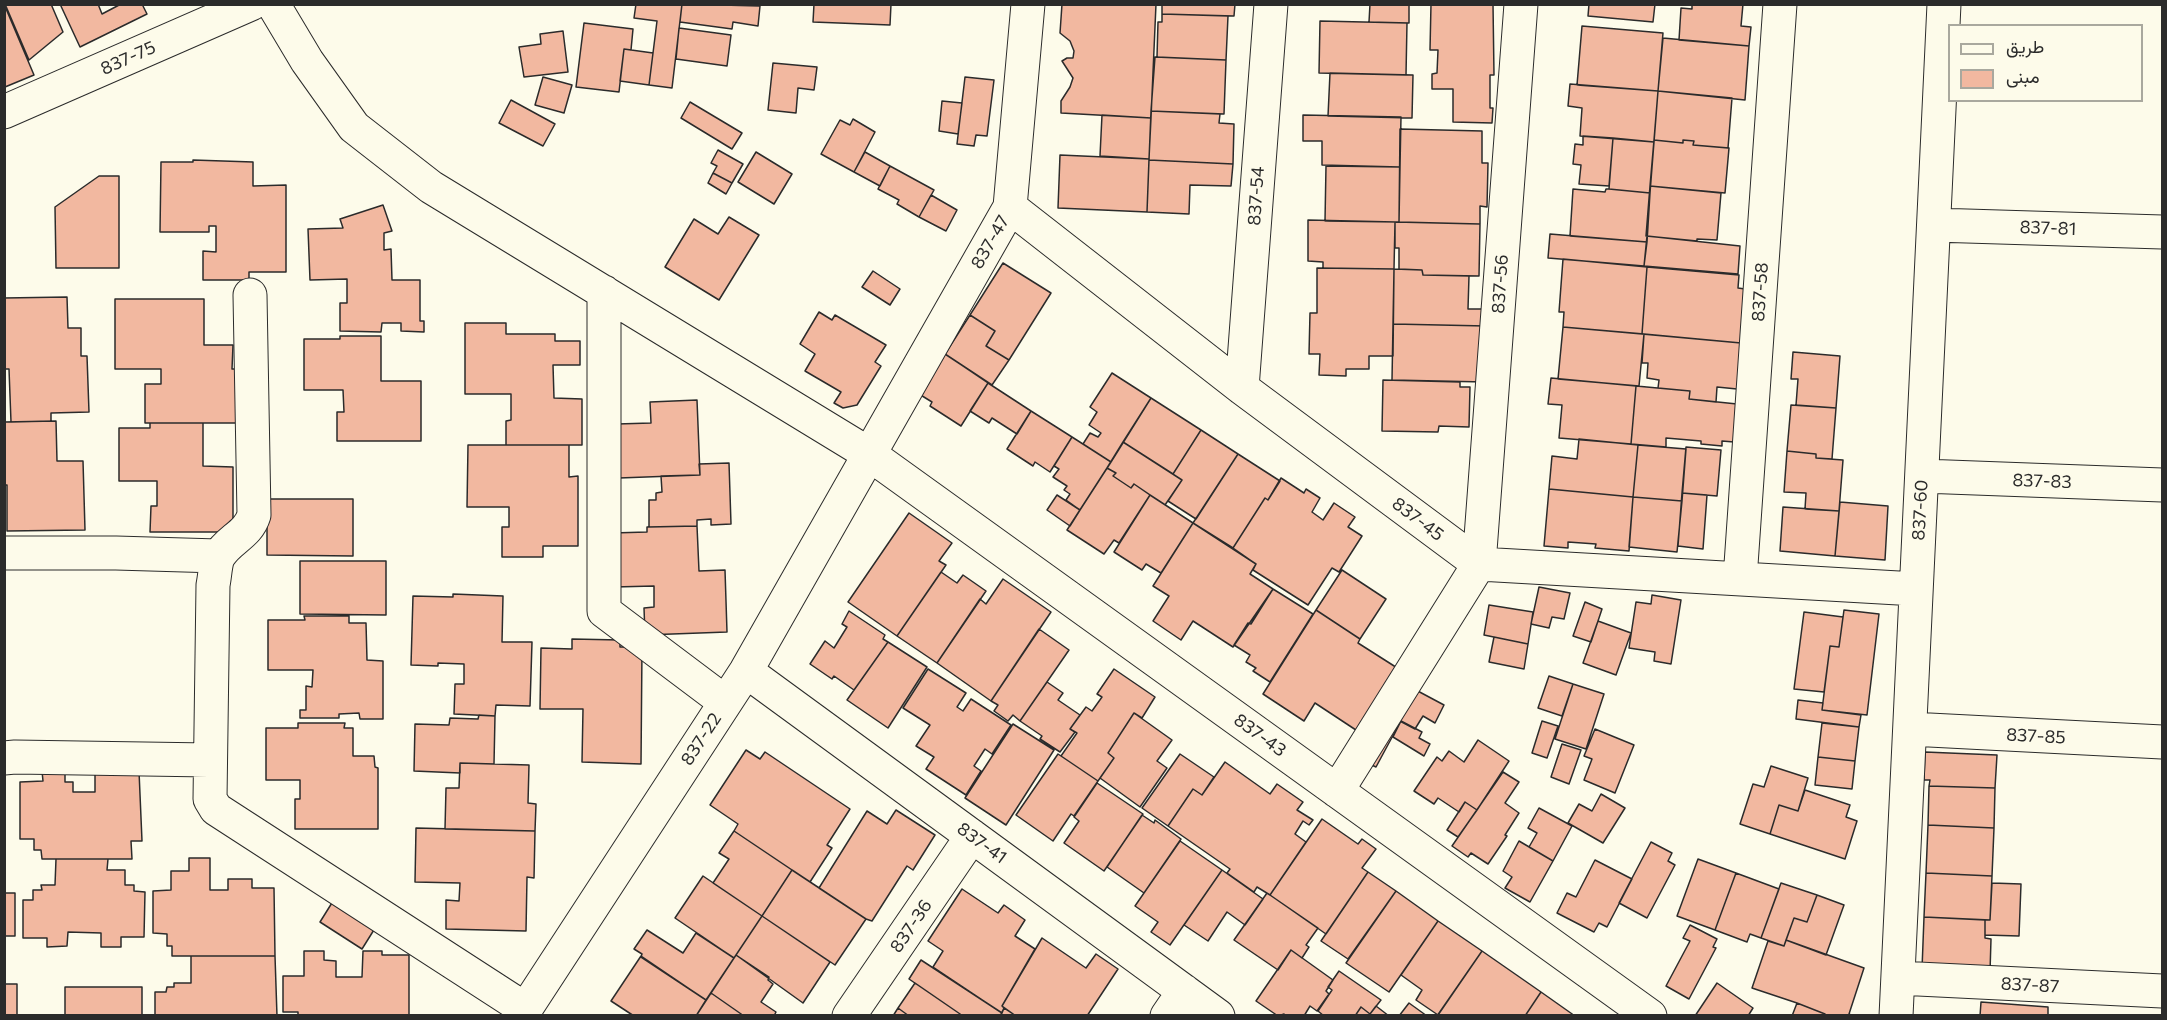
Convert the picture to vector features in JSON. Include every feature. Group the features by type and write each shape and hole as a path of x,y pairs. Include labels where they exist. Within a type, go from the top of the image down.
{"street":[{"name":"837-75","path":"4,112 251,4"},
{"name":"837-43","path":"273,4 307,61 354,127 431,187 869,454 1650,1016"},
{"name":"837-47","path":"869,454 1010,207 1028,4"},
{"name":"837-54","path":"1242,388 1271,4"},
{"name":"837-56","path":"1479,564 1521,4"},
{"name":"837-58","path":"1740,579 1780,4"},
{"name":"837-60","path":"1896,1016 1944,4"},
{"name":"837-45","path":"1010,207 1242,388 1479,564"},
{"name":"837-81","path":"1934,225 2163,232"},
{"path":"604,292 604,611 725,702"},
{"path":"250,295 254,515 251,525 218,556 213,585 210,799 216,809 523,1012"},
{"name":"837-22","path":"523,1012 746,671 869,454"},
{"name":"837-83","path":"1922,476 2163,485"},
{"path":"4,553 218,556"},
{"path":"1337,790 1479,564 1916,589"},
{"name":"837-41","path":"746,671 972,836 1175,1003 1218,1016"},
{"name":"837-85","path":"1910,729 2163,742"},
{"path":"4,758 209,760"},
{"name":"837-36","path":"849,1016 972,836"},
{"name":"837-87","path":"1898,978 2163,991"}],"building":[{"path":"4,4 34,75 5,87 4,86"},
{"path":"5,4 51,4 63,32 29,60"},
{"path":"60,4 98,4 102,14 121,4 142,4 147,14 80,47"},
{"path":"636,4 682,4 672,88 649,85 657,21 634,18"},
{"path":"682,4 760,6 758,26 733,22 732,29 680,22"},
{"path":"814,4 891,4 890,25 813,22"},
{"path":"1062,4 1156,4 1151,118 1061,113 1061,101 1073,78 1062,61 1073,58 1074,51 1070,41 1060,33"},
{"path":"1162,4 1235,4 1234,16 1162,14"},
{"path":"1370,4 1409,4 1409,23 1369,22"},
{"path":"1431,4 1493,4 1494,75 1490,75 1492,123 1453,122 1453,89 1432,89 1432,74 1437,73 1438,50 1430,50"},
{"path":"1589,4 1655,4 1653,22 1588,16"},
{"path":"1692,4 1743,4 1741,26 1751,27 1749,46 1679,40 1681,8 1692,9"},
{"path":"1162,14 1228,16 1226,60 1157,57 1158,22 1162,22"},
{"path":"1320,21 1407,23 1406,75 1319,73"},
{"path":"584,23 633,29 631,50 624,49 619,92 576,87"},
{"path":"1582,26 1663,33 1658,91 1577,85"},
{"path":"679,28 731,35 727,66 676,59"},
{"path":"563,31 568,72 524,77 519,47 541,44 540,34"},
{"path":"1663,38 1749,46 1745,100 1658,91"},
{"path":"624,49 653,53 649,85 620,81"},
{"path":"1155,57 1226,60 1224,114 1151,111"},
{"path":"773,63 817,67 814,90 798,88 796,113 768,110"},
{"path":"1330,73 1413,75 1412,118 1328,116"},
{"path":"543,77 572,85 564,113 535,105"},
{"path":"965,77 994,80 987,136 976,135 974,146 957,144"},
{"path":"1570,84 1658,91 1654,142 1580,136 1582,108 1568,106"},
{"path":"1658,91 1732,98 1728,148 1693,145 1694,141 1683,140 1683,143 1654,140"},
{"path":"511,100 555,124 543,146 499,123"},
{"path":"942,101 962,103 958,134 939,131"},
{"path":"690,102 742,133 732,149 681,118"},
{"path":"1151,111 1220,114 1219,123 1234,124 1233,164 1149,160"},
{"path":"1102,115 1151,118 1149,159 1100,156"},
{"path":"1303,115 1401,117 1400,167 1322,165 1322,141 1303,141"},
{"path":"853,119 875,132 854,172 821,154 840,120 850,125"},
{"path":"1400,129 1482,131 1482,163 1488,163 1487,207 1480,206 1480,224 1399,222"},
{"path":"1583,136 1613,138 1609,186 1579,184 1581,165 1573,164 1575,144 1583,145"},
{"path":"1613,138 1654,142 1650,193 1609,189"},
{"path":"1654,140 1683,143 1683,140 1694,141 1693,145 1729,148 1725,193 1650,186"},
{"path":"718,150 743,164 732,183 713,173 717,166 711,163"},
{"path":"756,152 792,174 774,204 738,182"},
{"path":"865,152 890,166 880,186 854,172"},
{"path":"1060,155 1149,159 1147,212 1058,208"},
{"path":"193,160 253,162 253,186 286,185 286,272 249,272 249,280 203,280 203,251 216,252 216,226 209,226 209,232 160,232 161,162 193,162"},
{"path":"1149,160 1233,164 1231,186 1190,185 1189,214 1147,212"},
{"path":"890,166 934,190 919,217 897,204 899,200 878,189"},
{"path":"1326,166 1400,167 1399,222 1325,221"},
{"path":"713,173 732,183 726,194 708,183"},
{"path":"99,176 119,176 119,268 56,268 55,207"},
{"path":"1650,186 1721,193 1717,240 1697,239 1697,241 1646,236"},
{"path":"1573,189 1605,192 1609,189 1650,193 1647,242 1570,236"},
{"path":"931,195 957,210 946,231 919,217"},
{"path":"383,205 392,231 384,233 384,250 391,249 392,280 420,280 420,321 424,321 424,332 401,331 401,323 382,323 381,332 340,331 340,303 347,303 347,279 310,280 308,229 343,228 340,219"},
{"path":"729,217 759,235 719,300 665,267 694,219 718,234"},
{"path":"1308,220 1395,222 1394,269 1323,268 1323,262 1308,261"},
{"path":"1395,222 1480,224 1479,276 1423,275 1422,270 1399,269 1399,248 1395,248"},
{"path":"1550,234 1647,242 1644,266 1548,258"},
{"path":"1647,236 1740,246 1738,274 1644,266"},
{"path":"1563,259 1647,267 1642,334 1563,327 1564,312 1559,312"},
{"path":"1003,263 1051,293 1009,360 986,346 995,331 970,315"},
{"path":"1647,267 1739,275 1738,288 1745,289 1741,343 1642,334"},
{"path":"1317,268 1394,269 1393,356 1369,356 1369,369 1346,369 1346,376 1319,375 1320,354 1309,354 1310,313 1317,313"},
{"path":"1394,269 1422,270 1423,275 1469,276 1468,309 1486,309 1486,326 1393,324"},
{"path":"873,271 900,289 890,305 862,287"},
{"path":"67,297 68,328 81,328 81,356 87,356 89,412 51,413 51,421 11,422 9,369 4,369 4,298"},
{"path":"115,299 204,299 204,345 233,345 232,369 240,369 241,423 145,423 145,384 161,384 161,369 115,369"},
{"path":"819,312 832,320 835,315 886,345 875,362 881,366 857,405 843,408 834,403 841,392 805,371 815,354 800,344"},
{"path":"970,315 995,331 986,346 1009,360 992,385 945,354"},
{"path":"465,323 506,323 506,334 555,334 555,341 580,341 580,365 553,365 554,398 582,399 582,445 506,445 506,421 511,420 511,394 465,394"},
{"path":"1393,324 1486,326 1485,382 1392,380"},
{"path":"1563,327 1644,334 1639,386 1558,379"},
{"path":"1644,334 1741,343 1737,389 1717,387 1716,402 1689,399 1690,391 1658,388 1659,380 1647,378 1648,363 1642,363"},
{"path":"340,336 381,336 381,381 421,381 421,441 337,441 337,412 344,412 343,390 304,390 304,339 340,339"},
{"path":"1793,352 1840,356 1836,408 1796,405 1798,379 1791,379"},
{"path":"945,354 988,383 961,426 930,406 932,402 919,394"},
{"path":"1112,373 1151,398 1111,462 1083,444 1090,433 1098,437 1101,433 1089,425 1097,412 1090,407"},
{"path":"1551,378 1636,386 1631,444 1559,438 1562,405 1548,404"},
{"path":"1383,380 1460,382 1460,387 1470,387 1469,427 1439,426 1438,432 1382,431"},
{"path":"988,383 1031,411 1017,434 992,418 989,423 970,411"},
{"path":"1636,386 1690,391 1689,399 1737,404 1734,442 1722,441 1722,446 1701,444 1701,441 1666,438 1666,447 1631,444"},
{"path":"1151,398 1201,430 1173,474 1123,442"},
{"path":"697,400 700,475 619,478 617,424 651,423 650,402"},
{"path":"1791,405 1836,408 1832,459 1816,458 1816,454 1787,451"},
{"path":"1031,411 1072,437 1050,472 1035,462 1033,466 1007,449"},
{"path":"56,421 57,461 83,461 85,530 7,531 4,422"},
{"path":"150,423 203,423 203,466 233,467 233,532 150,532 151,506 157,506 157,481 119,481 119,428 150,428"},
{"path":"1201,430 1238,454 1196,519 1168,501 1182,480 1173,474"},
{"path":"1072,437 1111,462 1080,510 1066,500 1070,494 1064,490 1067,486 1053,477 1059,469 1054,466"},
{"path":"1579,439 1638,445 1633,497 1549,489 1552,456 1577,459"},
{"path":"1123,442 1182,480 1165,505 1134,484 1131,488 1113,476 1116,473 1107,468"},
{"path":"468,445 569,445 569,477 578,476 578,546 543,546 543,557 502,557 502,527 509,527 509,507 467,507"},
{"path":"1638,445 1686,449 1682,501 1633,497"},
{"path":"1686,447 1721,450 1717,496 1682,493"},
{"path":"1787,451 1816,454 1816,458 1843,460 1839,511 1805,509 1806,493 1784,492"},
{"path":"1238,454 1280,481 1268,500 1265,498 1233,548 1193,523"},
{"path":"729,463 731,524 711,525 711,519 697,520 697,526 649,527 649,500 656,500 656,493 662,492 661,476 700,475 699,464"},
{"path":"1107,468 1116,473 1113,476 1131,488 1134,484 1150,495 1119,543 1114,540 1104,554 1067,530"},
{"path":"1281,478 1304,493 1306,489 1320,498 1312,512 1323,520 1334,503 1355,517 1348,527 1362,536 1339,572 1332,568 1308,605 1253,570 1256,564 1233,548 1265,498 1268,500"},
{"path":"1549,489 1633,497 1629,551 1595,548 1596,544 1568,542 1568,548 1544,546"},
{"path":"1682,493 1707,495 1703,549 1678,546"},
{"path":"1057,495 1080,510 1070,526 1047,510"},
{"path":"1150,495 1193,523 1161,573 1146,564 1142,570 1114,552"},
{"path":"1633,497 1682,501 1677,552 1629,547"},
{"path":"267,499 353,499 353,556 267,555"},
{"path":"1840,502 1888,506 1885,560 1835,556"},
{"path":"1783,507 1839,511 1835,556 1780,551"},
{"path":"909,513 952,543 939,561 946,565 897,636 848,602"},
{"path":"1193,523 1256,564 1250,574 1273,589 1233,647 1193,621 1181,640 1153,621 1169,596 1153,586"},
{"path":"697,526 699,571 725,570 727,632 645,635 644,608 654,607 654,586 614,587 612,533 647,532 647,527"},
{"path":"300,561 386,561 386,615 300,614"},
{"path":"1342,570 1386,599 1360,639 1316,610"},
{"path":"941,572 957,583 963,575 986,591 937,663 897,636"},
{"path":"1003,579 1051,612 991,701 937,663 980,599 986,604"},
{"path":"1539,587 1570,593 1564,619 1552,617 1549,628 1531,624"},
{"path":"1273,589 1313,614 1270,682 1253,671 1256,668 1246,662 1250,655 1234,645 1248,623 1251,624"},
{"path":"453,594 503,596 502,642 532,642 530,706 496,705 495,716 454,714 455,684 464,684 464,664 411,665 413,596 453,597"},
{"path":"1652,595 1681,600 1671,664 1654,661 1655,652 1629,648 1636,602 1651,604"},
{"path":"1585,602 1602,609 1591,642 1573,636"},
{"path":"1489,605 1533,612 1528,644 1484,635"},
{"path":"1316,610 1360,639 1358,643 1402,671 1362,734 1315,703 1304,721 1263,694"},
{"path":"1844,610 1879,614 1867,715 1822,710 1830,646 1839,647"},
{"path":"849,611 885,635 883,639 888,642 854,690 834,676 832,679 810,664 825,641 834,648 847,627 842,624"},
{"path":"1804,612 1843,617 1839,647 1830,646 1824,692 1794,689"},
{"path":"304,616 349,616 349,623 366,623 367,660 383,661 383,719 360,719 359,713 339,714 339,718 300,718 300,710 306,710 306,686 312,687 313,670 268,670 268,620 305,620"},
{"path":"1598,621 1631,633 1616,675 1583,663"},
{"path":"1039,629 1069,650 1020,721 1013,715 1008,721 994,711 998,705 991,701"},
{"path":"1494,637 1528,644 1524,669 1489,662"},
{"path":"572,639 620,640 620,647 642,647 641,764 582,762 583,709 540,709 541,648 572,649"},
{"path":"888,642 927,667 888,728 847,700"},
{"path":"928,669 966,693 957,707 963,711 971,699 1011,725 992,754 985,749 974,766 981,771 966,795 926,769 934,757 916,746 930,725 903,708"},
{"path":"1114,669 1155,697 1142,718 1134,713 1108,753 1114,758 1098,781 1061,756 1077,733 1070,729 1086,707 1092,711 1102,697 1097,694"},
{"path":"1549,676 1573,684 1562,716 1538,708"},
{"path":"1047,682 1063,693 1058,700 1080,715 1070,729 1075,732 1060,752 1040,739 1042,736 1020,721"},
{"path":"1573,684 1604,694 1586,749 1555,739"},
{"path":"1414,689 1444,705 1435,723 1423,716 1415,729 1398,720"},
{"path":"1798,700 1823,703 1822,710 1861,715 1859,727 1796,719"},
{"path":"1134,713 1172,740 1157,761 1167,768 1140,807 1100,778 1114,758 1108,753"},
{"path":"479,715 495,716 494,764 460,763 460,773 414,771 415,724 449,725 450,718 478,719"},
{"path":"1385,721 1397,728 1376,767 1363,761"},
{"path":"1401,721 1422,732 1419,738 1430,744 1424,756 1393,737"},
{"path":"1542,721 1558,726 1547,758 1532,753"},
{"path":"298,723 345,723 344,728 353,728 353,756 374,756 375,767 378,768 378,829 295,829 295,799 300,799 300,780 266,780 266,728 298,728"},
{"path":"1822,723 1859,727 1855,761 1818,757"},
{"path":"1013,724 1054,750 1006,825 965,798"},
{"path":"1595,729 1634,745 1615,793 1584,780 1592,759 1584,756"},
{"path":"1478,740 1509,761 1477,810 1465,802 1459,812 1438,798 1434,804 1414,791 1437,757 1442,761 1449,751 1464,762"},
{"path":"1562,744 1581,750 1569,784 1551,777"},
{"path":"746,750 760,759 765,752 850,809 827,845 832,848 810,882 734,831 738,824 710,805"},
{"path":"1925,752 1997,755 1995,788 1929,786 1930,780 1924,780"},
{"path":"1058,754 1098,781 1074,816 1071,814 1053,841 1016,815"},
{"path":"1180,754 1214,777 1202,795 1193,789 1168,826 1142,808"},
{"path":"1818,757 1855,761 1852,789 1815,785"},
{"path":"1225,762 1270,794 1277,784 1303,802 1297,810 1313,820 1309,825 1303,821 1295,834 1306,842 1270,895 1257,887 1254,892 1227,873 1230,869 1168,826 1193,789 1202,795"},
{"path":"460,763 529,765 528,803 536,804 535,831 445,829 446,788 459,788"},
{"path":"1771,766 1808,778 1798,811 1779,805 1770,834 1740,824 1753,784 1764,787"},
{"path":"42,771 65,771 65,782 73,782 73,792 95,792 95,771 139,771 142,841 131,841 132,859 42,859 41,850 34,850 34,839 20,839 20,782 43,781"},
{"path":"1503,772 1519,782 1505,803 1519,813 1488,864 1471,853 1468,857 1452,846"},
{"path":"1097,783 1143,814 1104,871 1064,843 1079,821 1074,817"},
{"path":"1929,786 1995,788 1994,828 1928,825"},
{"path":"1805,790 1850,805 1846,817 1857,821 1845,859 1770,834 1779,805 1798,811"},
{"path":"1601,794 1625,808 1603,843 1568,823 1579,804 1592,811"},
{"path":"1465,802 1477,810 1458,837 1447,830"},
{"path":"1539,808 1572,826 1553,861 1529,847 1537,833 1528,828"},
{"path":"896,810 935,835 913,870 907,866 872,921 819,888 867,811 887,824"},
{"path":"1142,815 1154,823 1155,820 1181,839 1144,893 1107,867"},
{"path":"1322,819 1358,844 1362,839 1376,849 1362,868 1368,872 1326,934 1270,895"},
{"path":"1928,825 1994,828 1992,876 1926,873"},
{"path":"416,828 535,831 534,878 527,877 526,931 446,929 446,900 459,901 460,883 415,882"},
{"path":"734,831 792,870 762,916 713,883 729,859 719,853"},
{"path":"1180,841 1222,870 1170,945 1151,932 1158,922 1135,906"},
{"path":"1519,841 1553,861 1530,902 1505,888 1512,877 1503,871"},
{"path":"1651,842 1672,853 1668,861 1675,865 1647,918 1619,903"},
{"path":"189,858 210,858 210,890 228,890 228,879 252,879 252,888 274,888 275,956 172,956 172,946 167,946 167,934 153,933 153,891 171,890 171,871 189,871"},
{"path":"56,859 108,859 107,870 125,870 125,885 134,885 134,891 145,892 144,937 121,937 121,947 101,947 101,933 68,932 67,946 47,947 47,938 23,938 23,900 33,900 33,890 42,890 41,885 55,885"},
{"path":"1698,859 1736,873 1715,930 1677,916"},
{"path":"1595,860 1632,879 1607,927 1599,923 1594,932 1557,913 1567,893 1576,897"},
{"path":"792,870 866,919 835,965 762,916"},
{"path":"1222,870 1263,899 1245,925 1227,912 1208,941 1184,925"},
{"path":"1368,872 1396,891 1348,959 1321,941"},
{"path":"1736,873 1779,889 1761,938 1750,934 1747,942 1715,930"},
{"path":"1926,873 1992,876 1990,920 1924,917"},
{"path":"703,876 762,916 734,958 675,918"},
{"path":"1781,883 1817,895 1807,922 1794,918 1784,946 1761,938"},
{"path":"1992,883 2021,884 2019,936 1985,935 1985,920 1990,920"},
{"path":"962,889 998,913 1004,905 1025,920 1015,936 1035,949 1002,1006 1004,1008 1002,1013 933,967 943,951 928,941"},
{"path":"1396,891 1438,921 1389,992 1346,963"},
{"path":"4,893 15,893 15,936 5,936 5,948"},
{"path":"1267,893 1318,928 1306,945 1309,947 1302,958 1291,950 1278,970 1234,940"},
{"path":"1817,895 1844,905 1826,955 1786,940 1794,918 1807,922"},
{"path":"335,898 377,925 362,949 320,922"},
{"path":"762,916 830,962 803,1003 736,955"},
{"path":"1924,917 1985,920 1985,938 1991,939 1990,972 1922,969"},
{"path":"1438,921 1482,951 1438,1015 1416,1000 1422,990 1401,975"},
{"path":"1690,925 1717,939 1713,947 1716,948 1689,999 1666,986 1690,941 1683,938"},
{"path":"647,930 683,953 696,933 734,958 706,1000 641,957 642,954 634,949"},
{"path":"1042,938 1086,968 1096,954 1118,969 1087,1016 1016,1016 1002,1006"},
{"path":"1786,940 1864,968 1849,1014 1853,1016 1825,1016 1825,1014 1797,1003 1752,988 1768,941 1784,946"},
{"path":"1291,950 1333,980 1326,991 1329,994 1317,1011 1310,1006 1304,1016 1284,1014 1278,1016 1256,1001"},
{"path":"304,951 324,951 324,960 336,961 336,977 362,977 363,951 382,951 382,955 409,955 409,1016 298,1016 298,1012 283,1012 283,976 304,976"},
{"path":"1482,951 1541,992 1525,1016 1437,1016"},
{"path":"736,955 769,977 768,980 773,984 761,1002 776,1012 774,1016 744,1016 711,993"},
{"path":"191,956 275,956 277,1016 155,1016 155,992 166,992 167,987 174,987 174,983 191,983"},
{"path":"641,956 706,1000 696,1016 634,1016 611,1001"},
{"path":"921,960 1002,1013 1000,1016 963,1016 909,979"},
{"path":"1339,971 1381,1000 1370,1014 1361,1007 1355,1016 1324,1016 1318,1011 1332,990 1328,987"},
{"path":"915,983 963,1016 909,1016 898,1008"},
{"path":"1717,983 1753,1008 1748,1016 1695,1016"},
{"path":"4,984 17,984 17,1016 4,1016"},
{"path":"65,987 142,987 142,1016 65,1016"},
{"path":"1541,992 1575,1016 1525,1016"},
{"path":"711,993 744,1016 696,1016"},
{"path":"1981,1002 2048,1007 2048,1016 1980,1016"},
{"path":"1409,1003 1427,1016 1399,1016"},
{"path":"1797,1003 1825,1014 1825,1016 1792,1016"},
{"path":"1376,1006 1389,1016 1355,1016 1361,1007 1370,1014"},
{"path":"898,1008 909,1016 893,1016"},
{"path":"1004,1008 1016,1016 1000,1016"}]}
